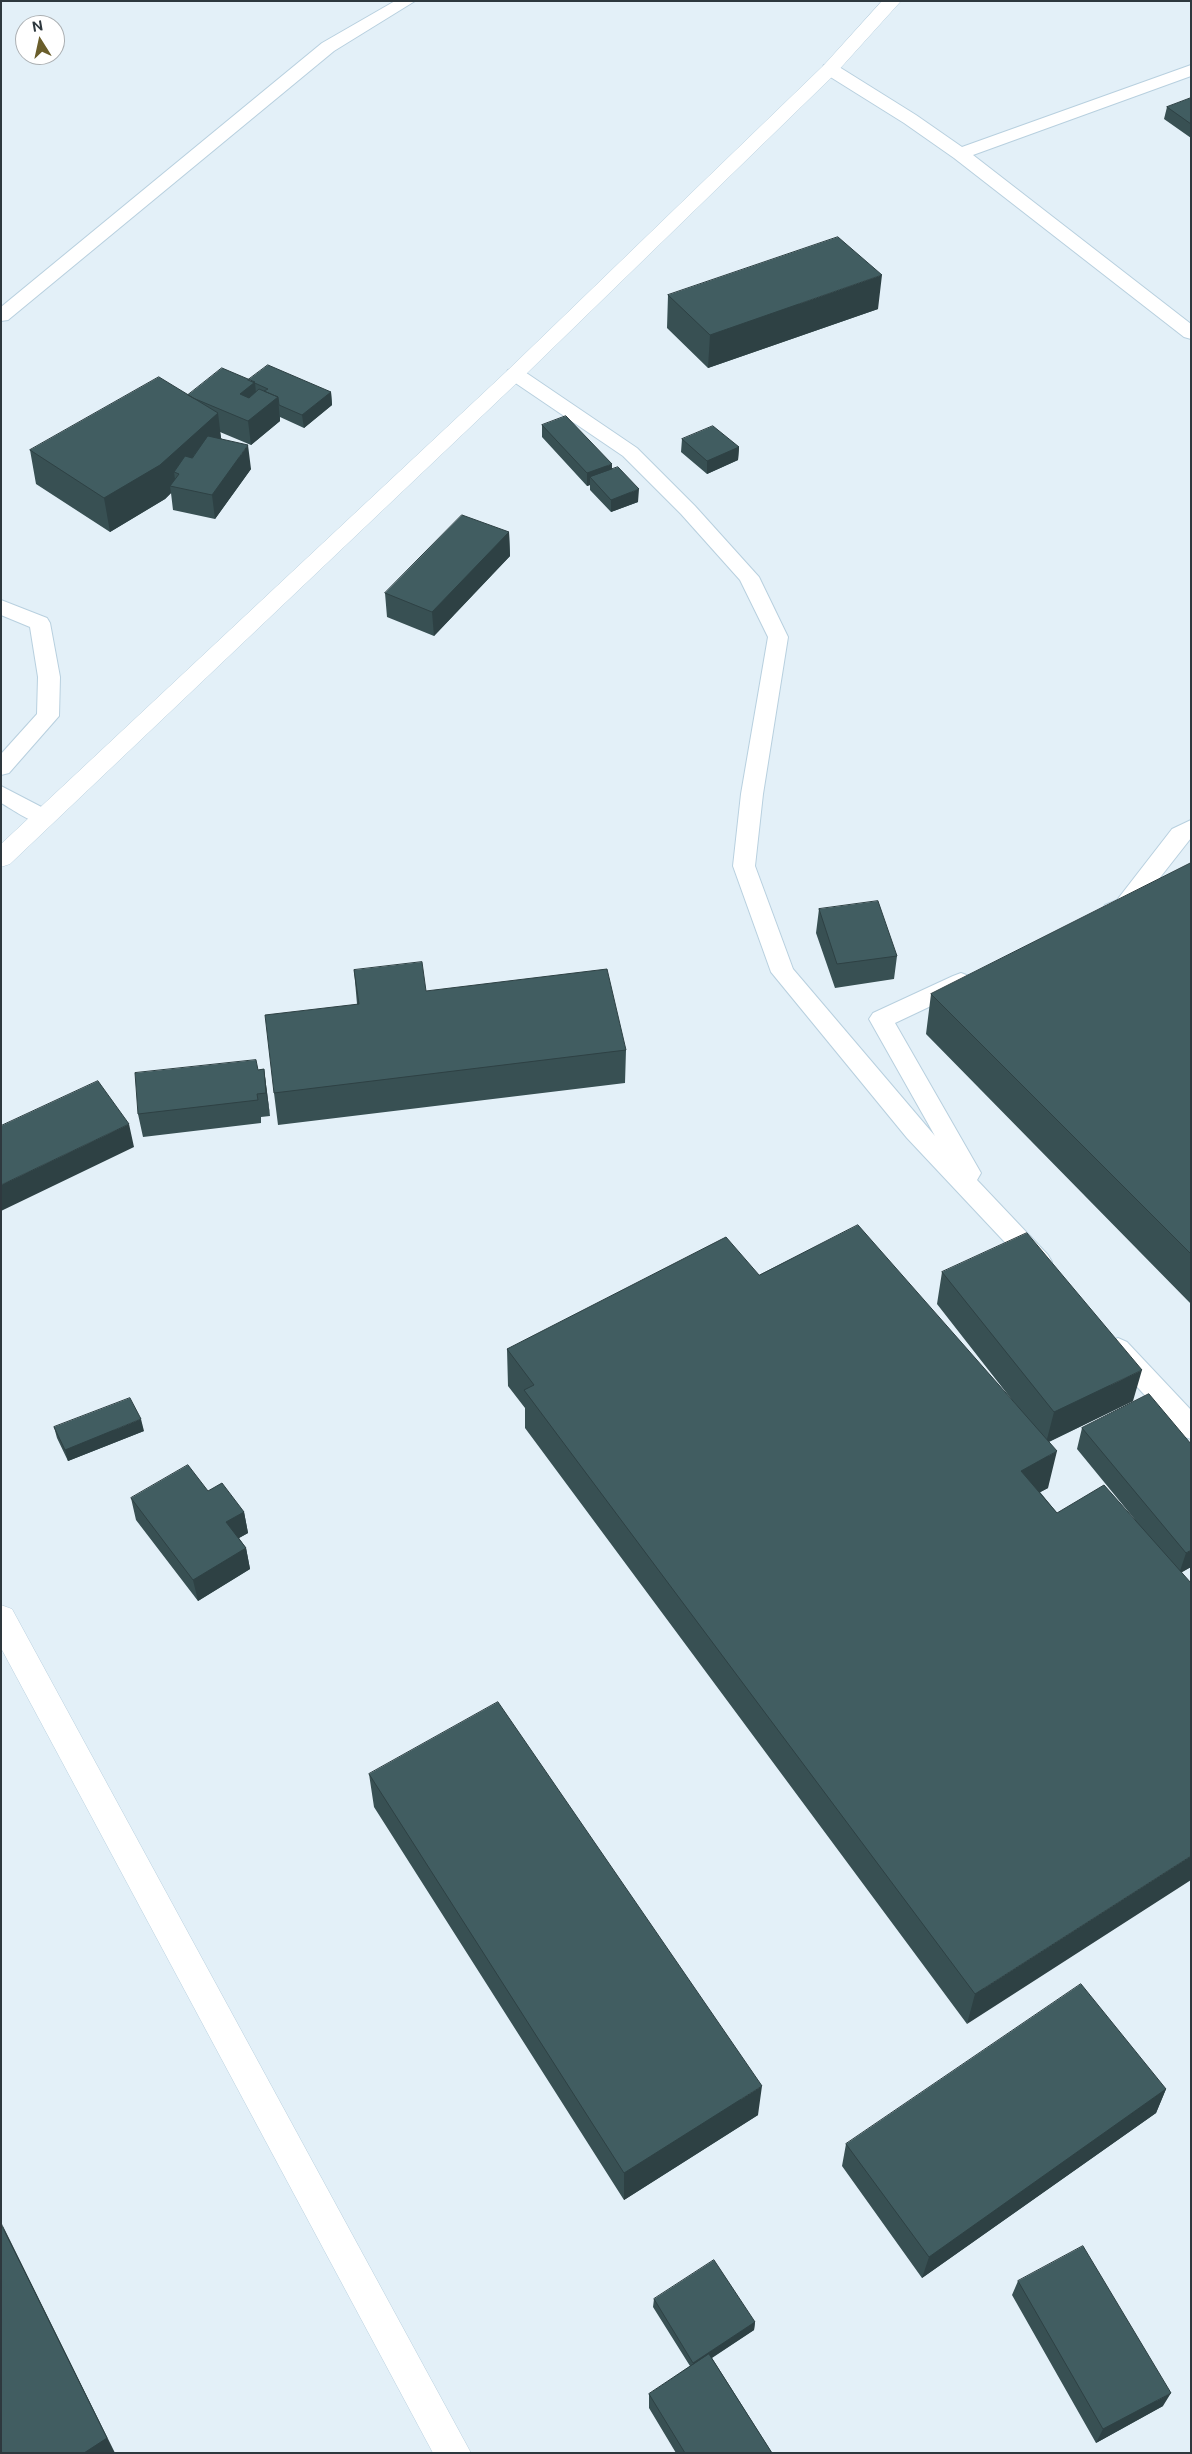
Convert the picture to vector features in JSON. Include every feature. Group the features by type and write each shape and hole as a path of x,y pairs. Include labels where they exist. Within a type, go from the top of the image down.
{"street":[{"path":"1,858 515,374 830,69 892,1"},
{"path":"1,1618 453,2453"}],"lane":[{"path":"1,316 328,47 407,1"},
{"path":"830,69 910,119 960,154 1191,333"},
{"path":"960,154 1191,70"},
{"path":"515,374 630,452 688,510 749,577 778,637 752,794 744,866 783,972 916,1131 1056,1281"},
{"path":"1,607 40,622 50,677 48,716 1,768"},
{"path":"1,793 43,817"},
{"path":"1089,922 1126,906 1180,834 1191,828"},
{"path":"981,973 881,1019 989,1208"},
{"path":"1103,1333 1191,1428"}],"shaded area":[{"path":"1,1 1191,1 1191,2453 1,2453"}],"building":[{"path":"1191,98 1191,124 1167,107"},
{"path":"838,237 882,275 710,335 668,295"},
{"path":"268,365 331,392 302,415 279,405 278,397 264,391 268,389 248,380"},
{"path":"222,368 255,382 240,394 249,398 259,389 278,397 248,421 188,395"},
{"path":"159,377 218,413 160,465 104,498 30,450"},
{"path":"566,416 612,464 587,473 542,425"},
{"path":"713,426 739,447 707,461 682,439"},
{"path":"208,436 248,445 212,495 170,486 179,474 174,472 185,456 192,458"},
{"path":"618,467 639,489 611,500 590,477"},
{"path":"462,515 509,532 432,612 385,593"},
{"path":"1191,863 1191,1254 931,994"},
{"path":"878,901 897,956 837,964 819,909"},
{"path":"422,962 426,991 607,969 626,1050 274,1093 265,1015 359,1004 354,970"},
{"path":"256,1060 258,1070 264,1069 266,1093 257,1094 258,1100 138,1114 135,1073"},
{"path":"98,1081 129,1124 1,1185 1,1126"},
{"path":"858,1225 1057,1451 1021,1471 1057,1513 1104,1485 1191,1583 1191,1856 975,1994 524,1390 534,1385 507,1349 726,1237 759,1275"},
{"path":"1027,1233 1142,1370 1054,1412 942,1272"},
{"path":"1149,1394 1191,1444 1191,1550 1186,1553 1082,1428"},
{"path":"130,1398 141,1419 65,1450 54,1427"},
{"path":"188,1465 208,1491 222,1483 244,1512 226,1522 246,1548 193,1580 131,1498"},
{"path":"498,1702 762,2086 624,2173 369,1774"},
{"path":"1081,1984 1166,2089 929,2257 846,2144"},
{"path":"1,2224 107,2438 84,2453 1,2453"},
{"path":"1083,2246 1171,2393 1103,2429 1018,2281"},
{"path":"714,2260 755,2322 693,2363 654,2299"},
{"path":"709,2354 772,2453 685,2453 649,2394"}]}
